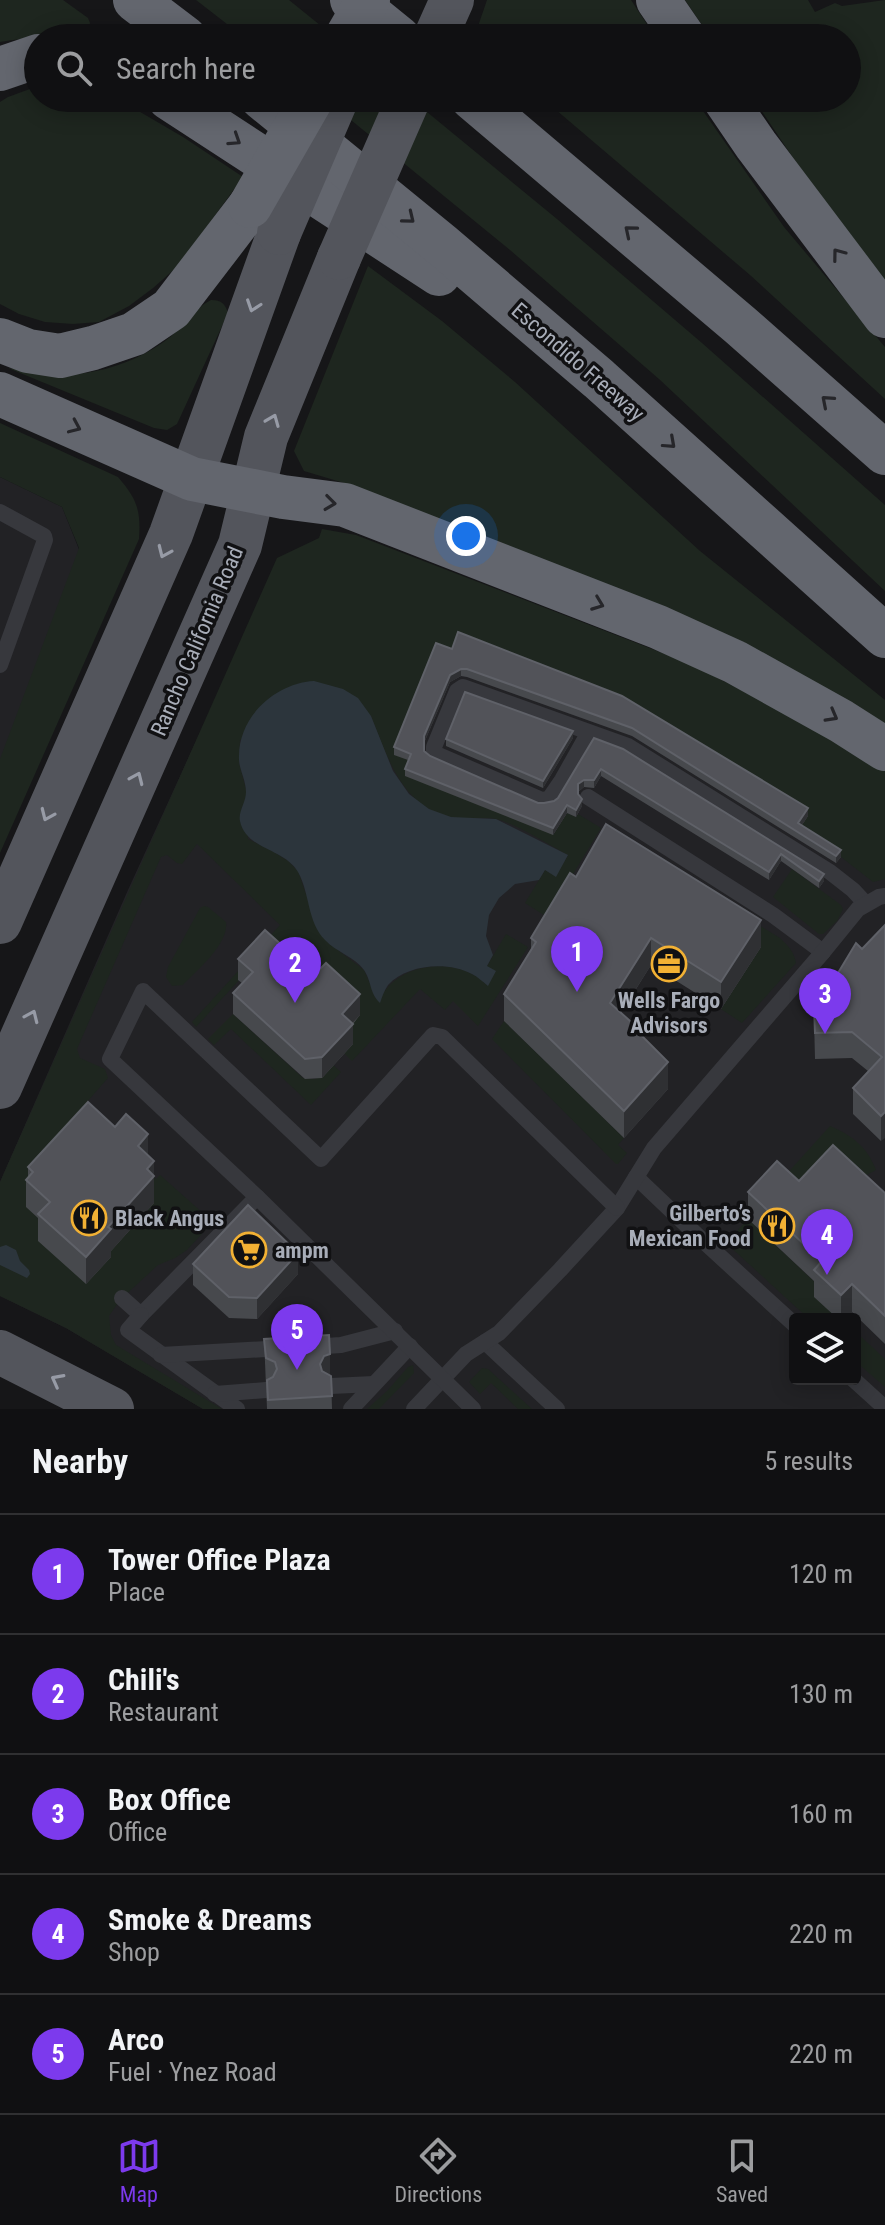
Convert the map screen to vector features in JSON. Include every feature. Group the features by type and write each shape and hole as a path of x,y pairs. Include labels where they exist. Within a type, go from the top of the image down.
{"highway":[{"path":"135,0 167,24"},
{"path":"352,0 382,24"},
{"path":"354,24 368,0"},
{"path":"658,0 674,24"},
{"path":"0,69 24,61"},
{"path":"191,112 599,379"},
{"name":"Escondido Freeway","path":"279,112 599,379 885,636"},
{"path":"0,340 28,351 60,356 134,334 171,309 265,219 273,165 304,112"},
{"path":"489,112 885,453"},
{"path":"734,112 885,316"},
{"path":"0,394 192,479 345,505 658,627 735,662 885,749"}],"main road":[{"path":"368,24 378,0"},
{"path":"441,24 452,0"},
{"path":"0,922 171,534 192,479 265,219 329,112"},
{"name":"Rancho California Road","path":"0,1087 240,545 266,437 403,112"},
{"path":"0,1352 112,1409"}],"lane":[{"path":"0,512 44,536 45,540 0,665"},
{"path":"589,732 549,799 542,800 434,753 457,691 463,687 589,732 628,746 830,872 866,904"},
{"path":"588,797 773,915 823,952"},
{"path":"414,1409 466,1354 499,1333 617,1208 654,1148 858,909 885,896"},
{"path":"473,1409 257,1197 110,1059 143,991 321,1159 433,1035 442,1037 617,1208"},
{"path":"636,1177 789,1320"},
{"path":"237,1409 128,1330 257,1197"},
{"path":"122,1298 141,1315"},
{"path":"161,1355 341,1345 395,1331"},
{"path":"485,1342 557,1409"},
{"path":"351,1409 410,1346"},
{"path":"331,1386 374,1384"},
{"path":"860,1385 885,1408"},
{"path":"215,1394 266,1390"}],"shaded area":[{"path":"0,0 63,0 88,18 90,23 24,24 24,39 0,42"},
{"path":"196,0 289,0 319,24 227,24"},
{"path":"487,0 631,0 647,24 479,24"},
{"path":"685,0 808,0 815,12 835,3 842,6 885,0 885,280 810,183 762,112 861,112 861,24 701,24"},
{"path":"24,91 24,112 140,112 243,177 178,266 129,306 99,322 73,324 45,322 19,314 0,304 0,102"},
{"path":"341,112 427,112 702,343 885,505 885,591 659,379 510,250"},
{"path":"558,112 704,112 784,227 885,347 885,399 750,275"},
{"path":"368,266 442,321 515,382 700,551 885,700 885,726 344,483 304,471 294,451"},
{"path":"211,300 222,303 228,313 177,424 167,430 154,428 8,368 77,374 117,365 165,341"},
{"path":"0,423 118,477 136,505 139,539 0,853 0,759 79,548 62,507 0,477"},
{"path":"0,477 62,507 84,562 0,830"},
{"path":"322,529 356,535 691,664 885,765 885,879 873,882 841,857 798,831 807,815 458,639 411,761 554,834 567,813 576,817 578,814 601,828 547,917 525,903 545,870 556,876 568,855 504,821 452,818 421,803 399,779 371,716 240,740 239,763 246,789 248,839 274,852 298,871 318,929 339,951 364,970 371,986 384,992 401,976 437,966 461,969 488,985 487,966 506,934 528,947 478,1026 453,1001 445,1010 420,989 352,1061 344,1053 342,1034 360,1015 266,951 196,1027 192,1022 280,925 197,844 182,864 167,855 161,857 77,1049 80,1058 105,1069 108,1078 86,1103 100,1116 100,1246 143,1167 156,1179 160,1175 213,1222 187,1250 158,1265 120,1300 109,1316 111,1335 116,1345 222,1409 203,1409 66,1328 0,1296 0,1182 277,558 319,538"},
{"path":"303,589 885,830 885,1409 203,1409 66,1328 0,1296 0,1182 128,890 251,621 273,604"},
{"path":"314,681 343,689 358,698 371,716 393,771 409,794 429,809 451,817 496,819 568,855 556,877 545,870 539,880 515,884 499,898 489,915 486,936 493,955 487,966 496,971 488,986 462,970 428,967 396,978 388,985 380,1003 360,965 329,944 319,933 305,889 292,864 257,844 244,831 240,818 246,792 239,756 245,728 262,704 274,695 300,683"},
{"path":"615,837 780,938 790,949 796,963 742,1023 721,1009 761,947"},
{"path":"792,869 843,909 837,921 823,934 773,897"},
{"path":"204,906 226,922 223,939 183,985 172,986 166,977 168,967 200,908"},
{"path":"233,1014 303,1078 324,1076 333,1065 341,1072 311,1105 231,1029 214,1045 208,1039"},
{"path":"504,1021 624,1138 618,1145 627,1153 618,1164 492,1039"},
{"path":"830,1126 858,1143 876,1170 863,1177 799,1192 783,1178"},
{"path":"748,1219 822,1289 815,1297 832,1313 802,1313 726,1243"},
{"path":"6,1245 16,1250 20,1261 29,1270 27,1278 0,1265 0,1247"},
{"path":"861,1337 885,1359 885,1387 861,1366"},
{"path":"413,1365 414,1373 379,1409 367,1409 408,1367"},
{"path":"482,1368 488,1369 532,1409 518,1409 491,1383 480,1394 469,1382"}],"building":[{"path":"458,632 622,696 808,808 798,823 841,850 836,856 632,728 467,669 450,675 424,736 424,751 430,756 544,803 558,798 594,738 623,749 824,874 819,881 781,854 769,872 601,769 594,780 584,780 578,784 578,794 582,799 576,810 567,805 553,828 405,769 411,754 394,747 436,643 452,649"},
{"path":"465,692 573,731 543,781 446,739"},
{"path":"606,824 761,920 721,982 651,938 610,1003 639,1029 637,1031 668,1062 624,1111 504,994 536,942 531,938 570,873 576,877"},
{"path":"885,925 885,1112 881,1116 853,1088 882,1057 852,1032 815,1033 813,979 835,978 856,943 862,949"},
{"path":"265,930 295,957 300,951 320,969 326,963 360,994 342,1014 353,1024 322,1057 305,1059 233,993 253,972 238,959"},
{"name":"Black Angus","path":"88,1102 115,1127 126,1114 148,1134 138,1146 154,1161 147,1169 154,1176 108,1227 111,1229 86,1257 38,1214 50,1202 26,1180 33,1172 28,1167"},
{"path":"833,1145 885,1193 885,1316 852,1284 841,1295 814,1270 822,1261 748,1192 777,1161 799,1181"},
{"name":"ampm","path":"248,1205 298,1253 257,1298 229,1297 193,1264"},
{"path":"329,1335 330,1354 324,1356 320,1364 322,1371 331,1376 332,1396 268,1400 267,1380 273,1377 277,1369 275,1362 266,1358 264,1339"}],"place":[{"name":"Wells Fargo Advisors","path":"669,964"},
{"name":"Tower Office Plaza","path":"577,992"},
{"name":"Chili's","path":"295,1003"},
{"name":"Box Office","path":"825,1034"},
{"name":"Black Angus","path":"89,1218"},
{"name":"Gilberto’s Mexican Food","path":"777,1226"},
{"name":"ampm","path":"249,1250"},
{"name":"Smoke & Dreams","path":"827,1275"},
{"name":"Arco","path":"297,1370"}]}
